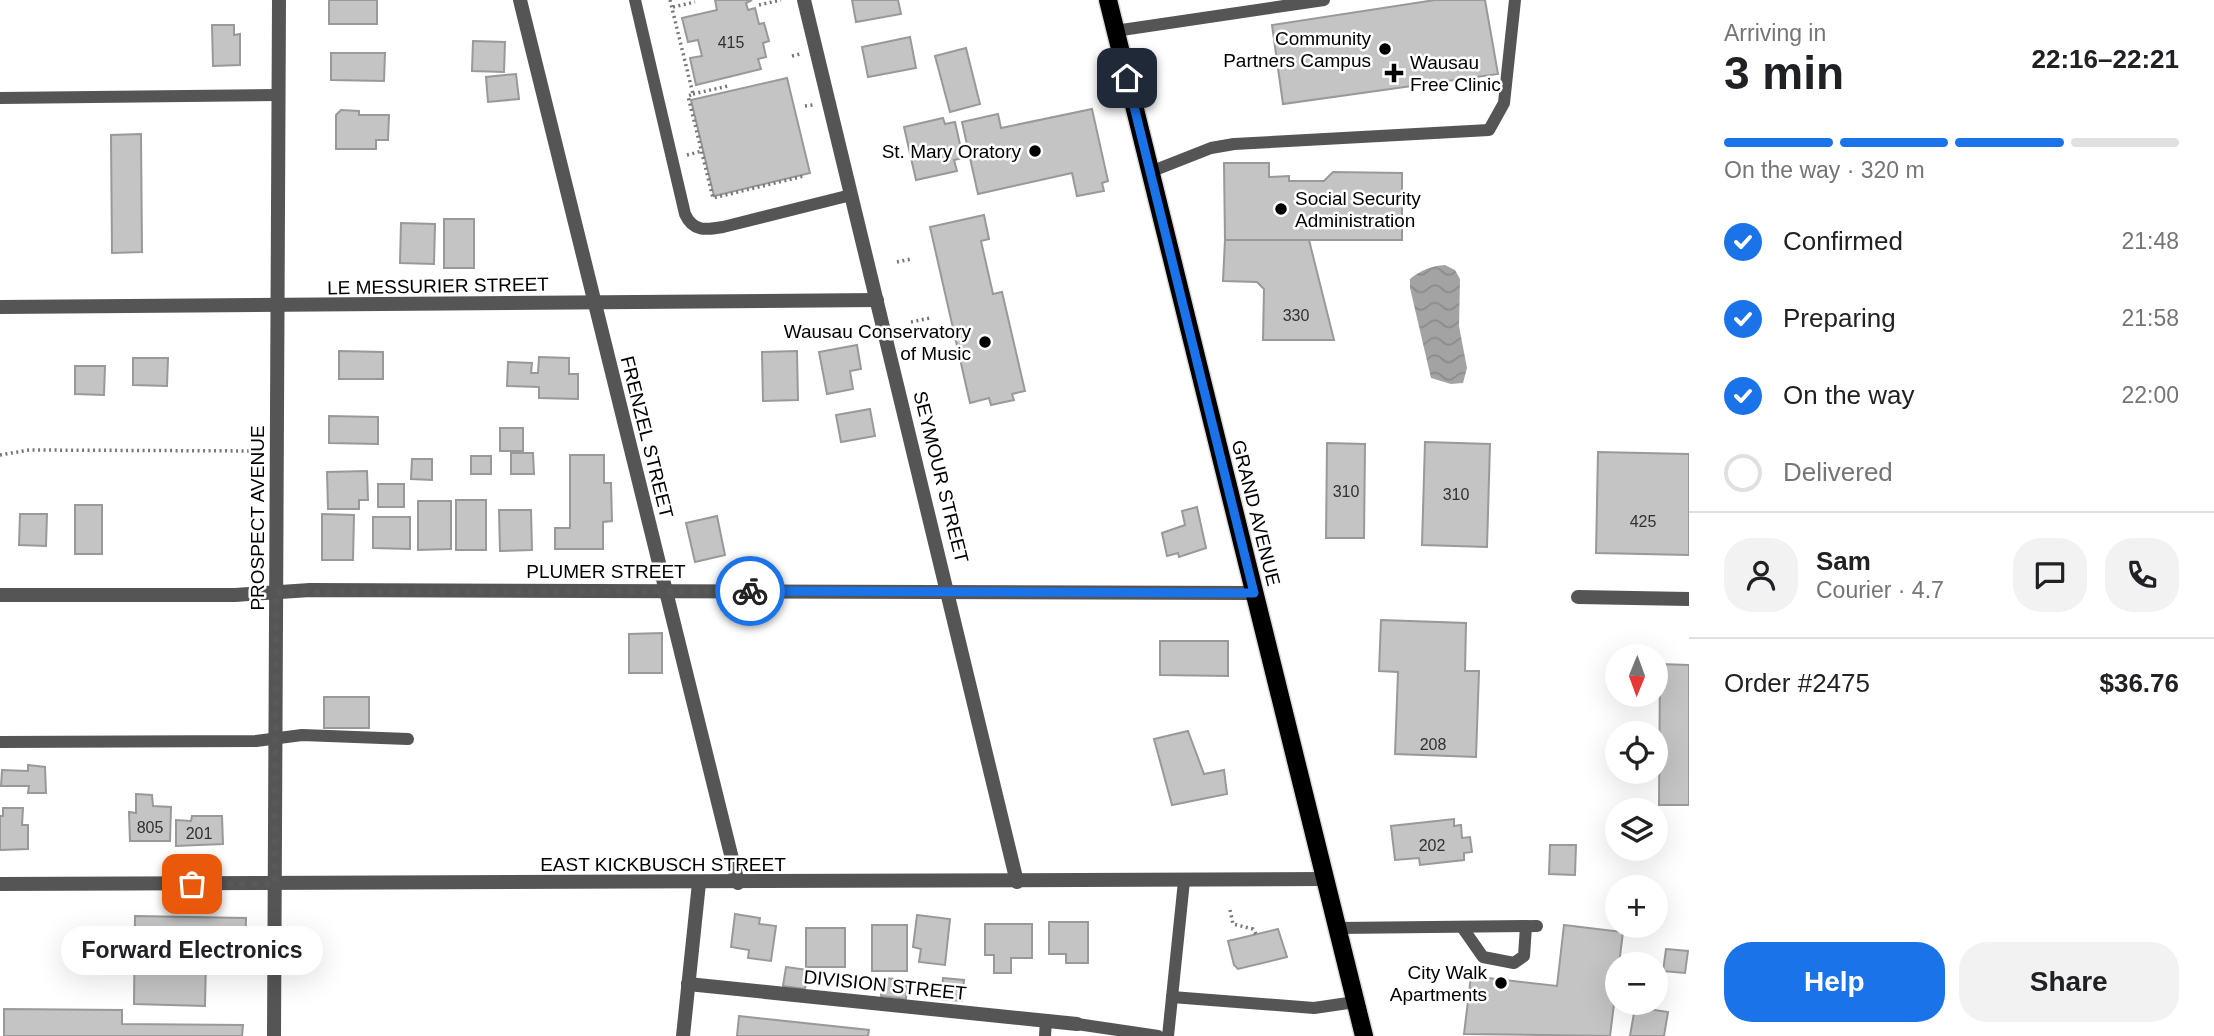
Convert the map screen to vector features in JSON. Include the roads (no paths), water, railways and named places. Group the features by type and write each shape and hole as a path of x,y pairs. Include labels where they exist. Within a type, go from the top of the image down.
{"main road":[{"name":"GRAND AVENUE","path":"1108,0 1364,1036"}],"street":[{"name":"PROSPECT AVENUE","path":"274,1036 279,0"},
{"name":"FRENZEL STREET","path":"520,0 738,883"},
{"name":"SEYMOUR STREET","path":"804,0 950,592 1017,882"},
{"name":"LE MESSURIER STREET","path":"0,307 277,307 877,300"},
{"name":"PLUMER STREET","path":"0,595 666,591 1254,593"},
{"path":"1578,597 1689,599"},
{"name":"EAST KICKBUSCH STREET","path":"0,884 1325,879"},
{"path":"683,1036 699,883"},
{"name":"DIVISION STREET","path":"688,984 1045,1028 1077,1024"}],"lane":[{"path":"635,0 685,214 693,227 702,230 723,228 851,195"},
{"path":"1115,31 1324,0"},
{"path":"1150,172 1211,148 1234,144 1489,130 1504,103 1515,0"},
{"path":"0,98 278,95"},
{"path":"0,742 276,739 302,735 408,739"},
{"path":"1168,1036 1184,881"},
{"path":"1337,928 1531,926 1524,956 1514,962 1483,957 1462,927"},
{"path":"1172,997 1314,1008 1355,1002"},
{"path":"1077,1024 1158,1036"}],"water":[{"path":"1445,265 1455,270 1460,279 1459,326 1467,368 1463,383 1451,384 1431,378 1410,288 1410,279 1418,273"}],"place":[{"name":"Community Partners Campus","path":"1385,49"},
{"name":"Wausau Free Clinic","path":"1394,73"},
{"name":"St. Mary Oratory","path":"1035,151"},
{"name":"Social Security Administration","path":"1281,209"},
{"name":"Wausau Conservatory of Music","path":"985,342"},
{"name":"Forward Electronics","path":"192,884"},
{"name":"City Walk Apartments","path":"1501,983"}]}
